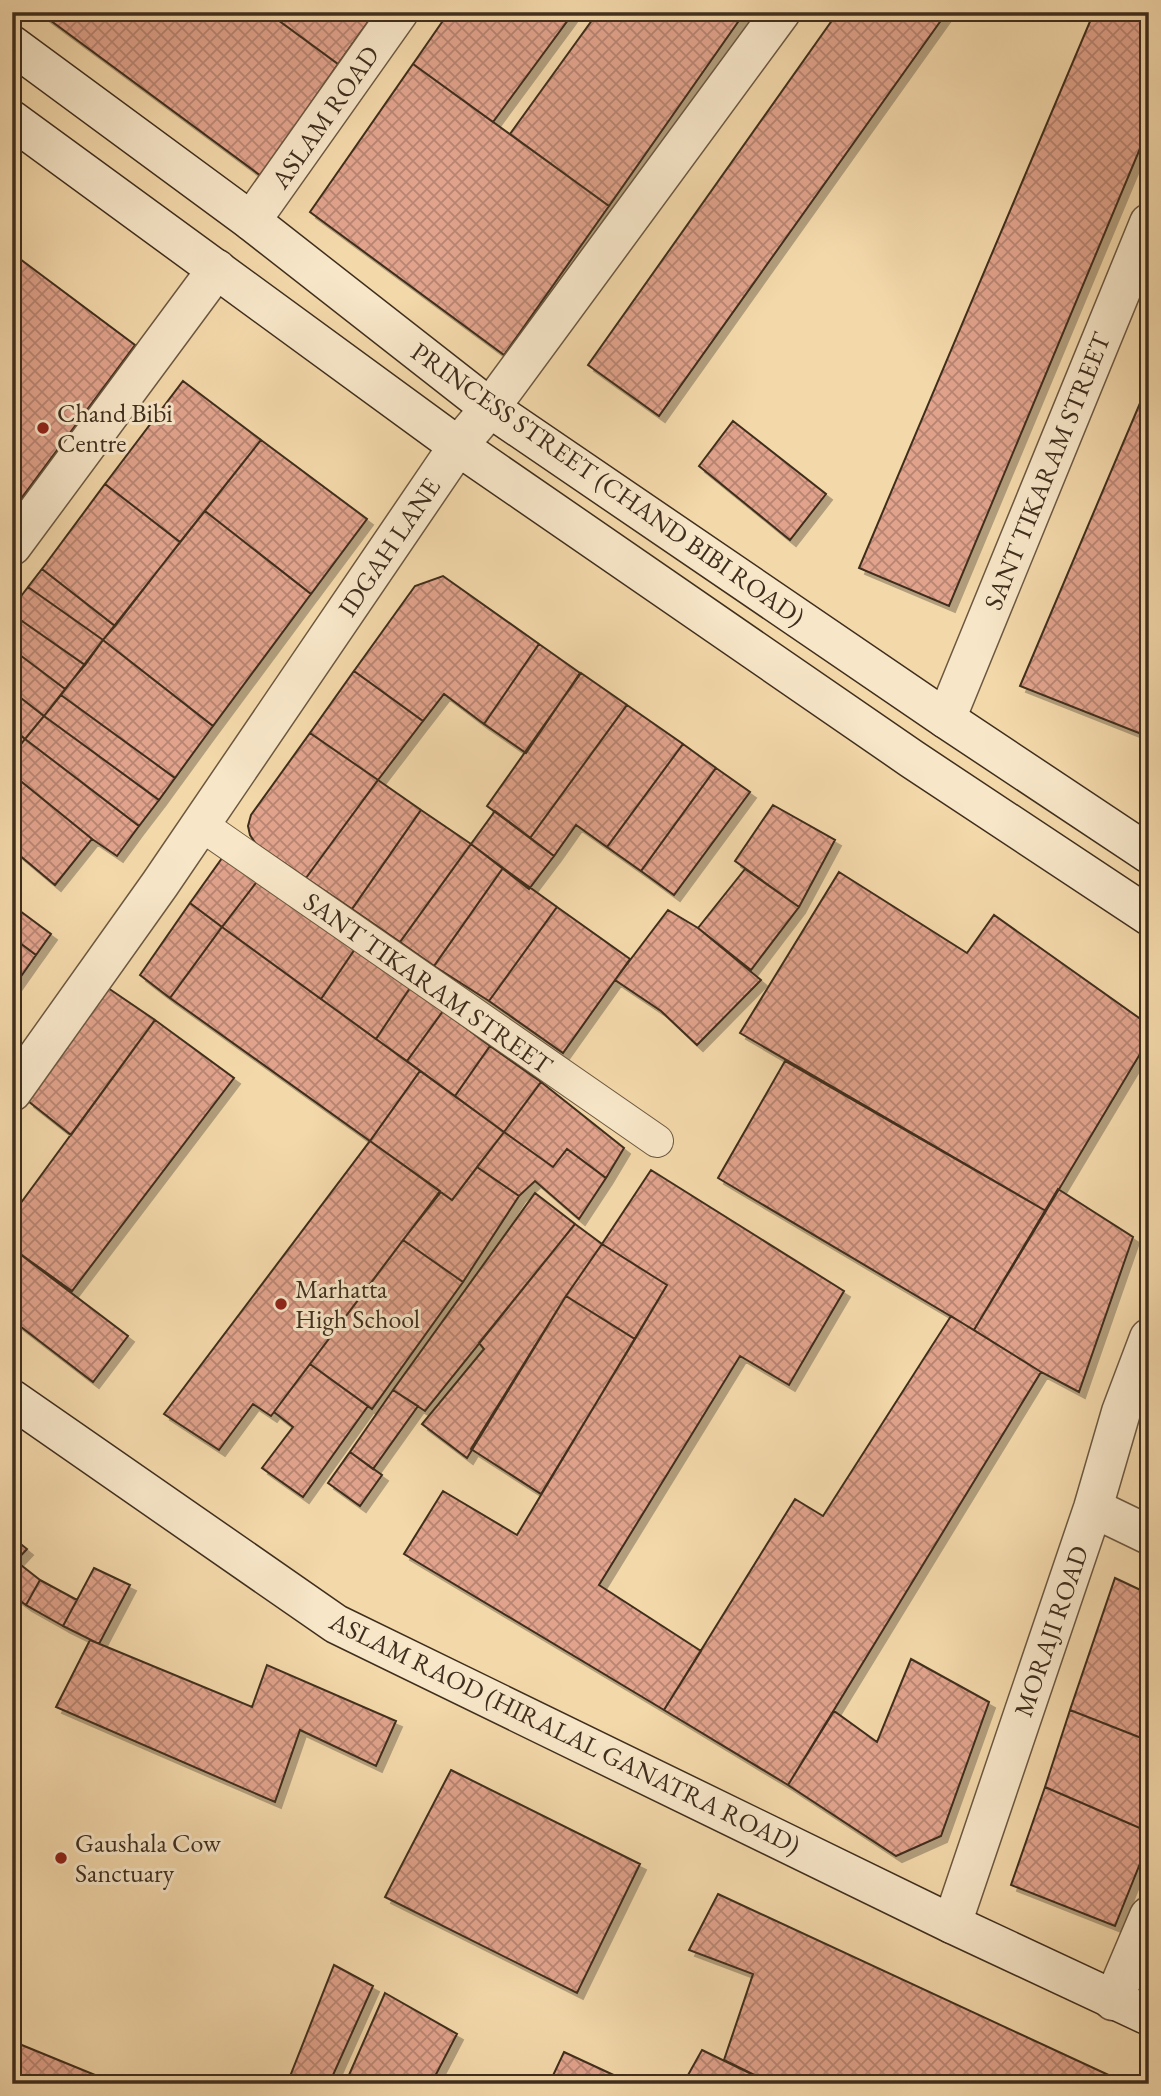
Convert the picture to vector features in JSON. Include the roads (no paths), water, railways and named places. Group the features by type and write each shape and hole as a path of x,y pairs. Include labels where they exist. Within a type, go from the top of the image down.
{"street":[{"name":"ASLAM ROAD","path":"251,221 399,12"},
{"name":"IDGAH LANE","path":"12,1092 152,895 458,446 490,408 781,12"},
{"name":"PRINCESS STREET (CHAND BIBI ROAD)","path":"12,45 251,221 490,408 1149,854"},
{"name":"PRINCESS STREET (CHAND BIBI ROAD)","path":"12,120 458,446 912,759 1149,916"},
{"name":"SANT TIKARAM STREET","path":"946,719 1149,223"},
{"path":"12,546 217,269"},
{"name":"MORAJI ROAD","path":"952,1924 1093,1508 1121,1412 1149,1338"},
{"name":"ASLAM RAOD (HIRALAL GANATRA ROAD)","path":"12,1399 336,1624 952,1924 1149,2016"},
{"path":"1093,1508 1149,1535"},
{"path":"1113,2001 1149,1916"}],"lane":[{"name":"SANT TIKARAM STREET","path":"200,824 657,1141"}],"place":[{"name":"Chand Bibi Centre","path":"43,428"},
{"name":"Marhatta High School","path":"281,1304"},
{"name":"Gaushala Cow Sanctuary","path":"61,1858"}]}
